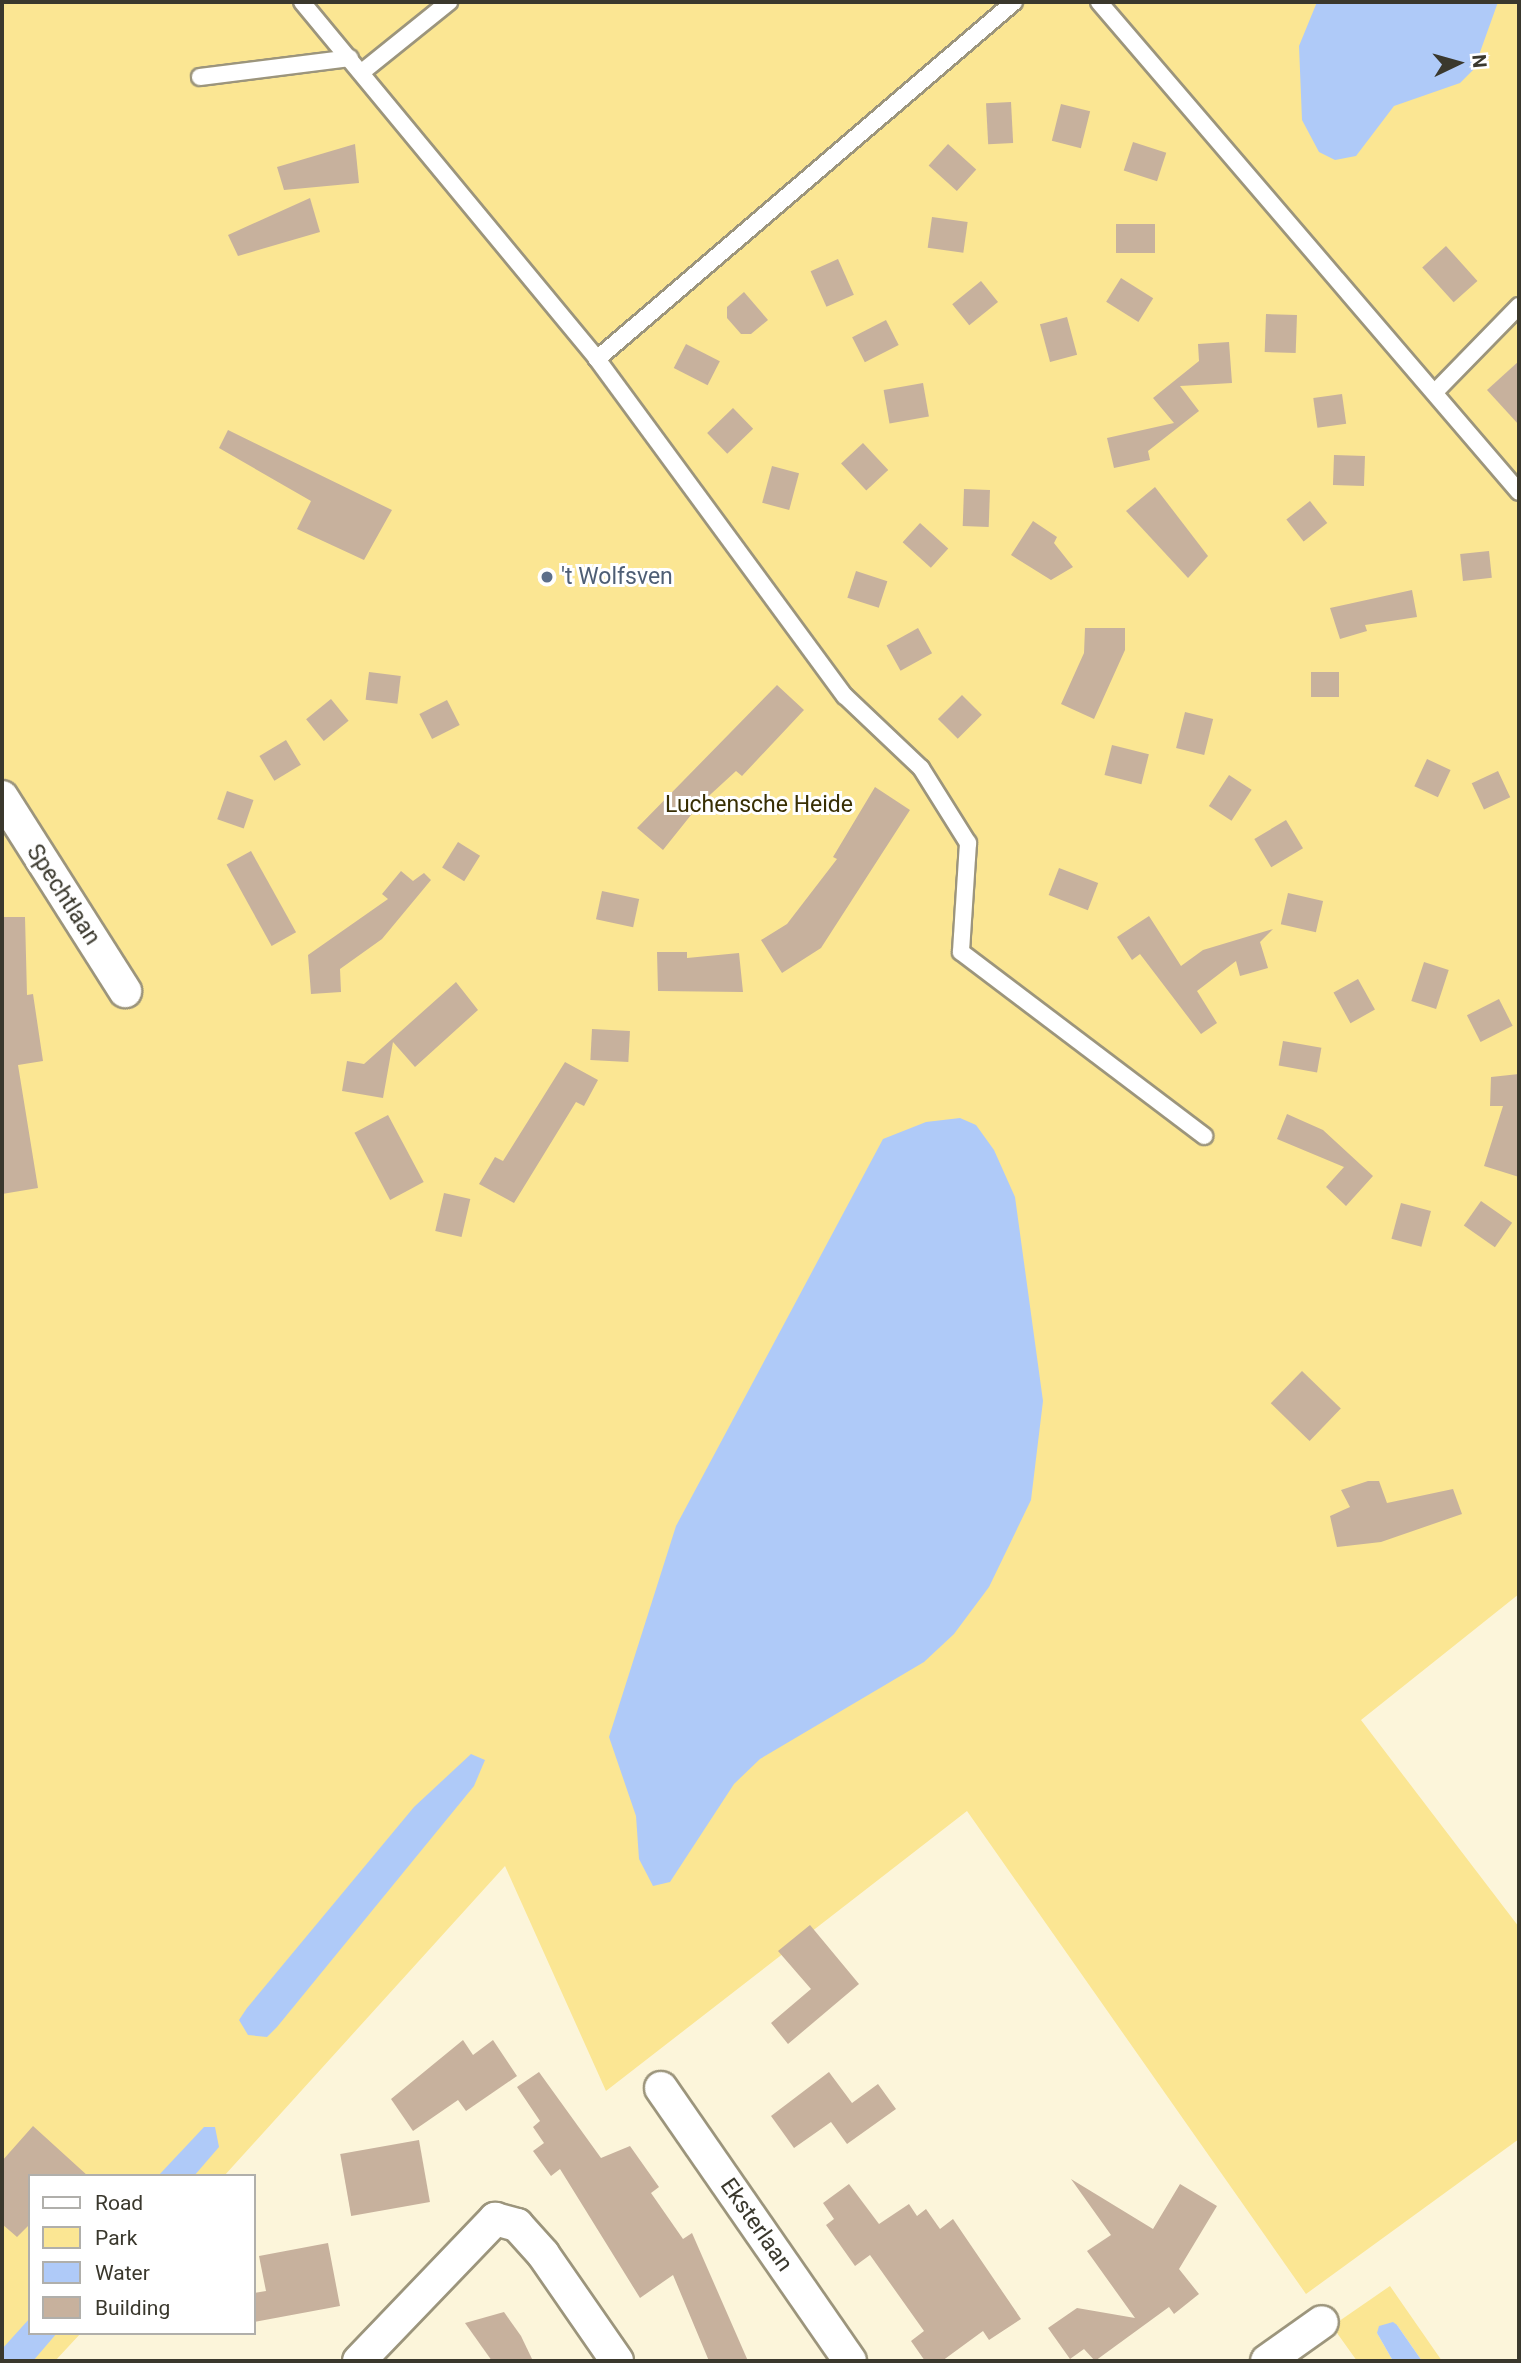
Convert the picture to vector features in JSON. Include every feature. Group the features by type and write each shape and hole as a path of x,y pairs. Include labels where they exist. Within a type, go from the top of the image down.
{"street":[{"name":"Spechtlaan","path":"2,797 125,991"},
{"name":"Eksterlaan","path":"661,2088 850,2361"},
{"path":"372,2356 495,2219 517,2225 543,2254 617,2361"},
{"path":"1267,2361 1322,2322"}],"lane":[{"path":"302,2 597,359 845,696 920,768 968,843 961,952 1204,1136"},
{"path":"362,72 449,2"},
{"path":"597,359 1014,2"},
{"path":"1099,2 1519,492"},
{"path":"200,77 350,58"},
{"path":"1435,392 1519,306"}],"green space":[{"name":"Luchensche Heide","path":"2,2 1519,2 1519,1594 1361,1720 1519,1927 1519,2139 1306,2294 967,1811 606,2091 505,1866 226,2174 28,2174 28,2335 79,2335 55,2361 2,2361"},
{"path":"1390,2286 1442,2361 1422,2361 1397,2325 1377,2333 1393,2361 1357,2361 1332,2326"}],"water":[{"path":"1317,2 1498,2 1474,69 1460,83 1394,106 1356,156 1335,160 1319,152 1302,120 1299,46"},
{"path":"960,1118 976,1125 994,1150 1015,1197 1043,1401 1031,1500 989,1587 954,1634 924,1662 760,1759 734,1784 670,1882 653,1886 639,1859 636,1816 609,1737 676,1526 883,1139 926,1122"},
{"path":"471,1754 485,1760 474,1786 277,2027 267,2037 248,2035 239,2020 247,2008 414,1807"},
{"path":"204,2127 215,2127 219,2147 196,2174 160,2174"},
{"path":"28,2320 28,2335 55,2335 33,2361 2,2361 2,2349"},
{"path":"1393,2322 1422,2361 1393,2361 1377,2333 1379,2326"}],"building":[{"path":"1011,102 1013,143 988,144 986,103"},
{"path":"1061,104 1090,111 1081,148 1052,141"},
{"path":"1133,142 1166,153 1157,181 1124,171"},
{"path":"355,144 359,183 284,190 277,167"},
{"path":"948,144 976,169 957,191 929,166"},
{"path":"310,198 320,232 238,256 228,235"},
{"path":"932,217 968,222 963,253 928,248"},
{"path":"1116,224 1155,224 1155,253 1116,253"},
{"path":"1446,246 1477,281 1454,302 1422,267"},
{"path":"838,259 854,295 826,307 811,271"},
{"path":"1121,278 1153,298 1138,322 1106,302"},
{"path":"981,281 998,302 969,325 952,304"},
{"path":"744,292 768,320 751,334 741,334 727,318 727,307"},
{"path":"1266,314 1297,315 1296,353 1265,352"},
{"path":"1067,317 1077,355 1050,362 1040,324"},
{"path":"886,320 899,345 865,362 852,337"},
{"path":"1229,342 1232,383 1180,386 1199,411 1148,451 1150,460 1114,468 1107,438 1174,423 1153,398 1199,361 1198,344"},
{"path":"686,344 720,361 708,385 674,368"},
{"path":"1519,361 1519,425 1487,390"},
{"path":"923,383 929,416 890,423 884,390"},
{"path":"1342,394 1346,424 1317,428 1313,398"},
{"path":"733,408 753,429 727,454 707,433"},
{"path":"228,430 392,510 364,560 297,529 311,501 219,448"},
{"path":"863,443 888,470 866,491 841,463"},
{"path":"1334,455 1365,456 1364,486 1333,485"},
{"path":"772,466 799,473 789,510 762,503"},
{"path":"1155,487 1208,556 1188,578 1126,511"},
{"path":"964,489 990,490 989,527 963,526"},
{"path":"1310,501 1327,523 1304,542 1286,519"},
{"path":"1033,521 1057,537 1054,543 1073,567 1051,580 1011,555"},
{"path":"920,523 948,548 931,568 903,542"},
{"path":"1489,551 1492,578 1463,581 1460,554"},
{"path":"856,571 887,581 879,608 847,598"},
{"path":"1412,590 1417,617 1365,625 1367,631 1340,639 1330,608"},
{"path":"918,628 932,653 901,671 887,645"},
{"path":"1085,628 1125,628 1125,650 1094,719 1061,704 1084,653"},
{"path":"369,672 401,676 397,704 366,700"},
{"path":"1311,672 1339,672 1339,697 1311,697"},
{"path":"777,685 804,710 742,776 736,771 699,805 663,850 637,828"},
{"path":"962,695 982,715 958,739 938,719"},
{"path":"331,699 349,721 324,741 306,719"},
{"path":"447,700 460,725 432,739 419,714"},
{"path":"1185,712 1213,719 1204,755 1176,748"},
{"path":"286,740 301,765 274,781 259,756"},
{"path":"1112,745 1149,754 1141,784 1105,775"},
{"path":"1427,759 1451,770 1438,797 1414,786"},
{"path":"1498,771 1510,797 1484,810 1472,783"},
{"path":"1229,775 1252,790 1231,821 1209,806"},
{"path":"875,787 910,810 821,948 782,973 761,940 787,924 837,859 833,857"},
{"path":"227,791 253,800 244,828 217,819"},
{"path":"1286,820 1303,848 1271,867 1254,839"},
{"path":"458,842 480,856 464,881 442,867"},
{"path":"251,851 296,932 272,946 227,865"},
{"path":"1059,868 1098,883 1088,910 1049,895"},
{"path":"401,871 413,881 424,873 431,880 382,939 340,969 341,992 311,994 308,955 388,899 382,894"},
{"path":"602,891 639,899 633,927 596,919"},
{"path":"1288,893 1323,901 1316,932 1281,924"},
{"path":"1149,916 1181,966 1203,950 1273,929 1260,942 1268,968 1240,976 1236,961 1197,991 1217,1023 1201,1034 1140,954 1132,960 1117,937"},
{"path":"2,917 25,917 27,995 33,994 43,1061 18,1065 38,1188 2,1194"},
{"path":"657,952 687,952 687,958 739,953 743,992 658,991"},
{"path":"1424,962 1449,970 1436,1009 1411,1001"},
{"path":"1358,979 1375,1010 1350,1023 1334,993"},
{"path":"456,982 478,1010 415,1067 393,1042 383,1098 342,1091 347,1061 364,1064"},
{"path":"1499,999 1513,1026 1481,1042 1467,1015"},
{"path":"592,1029 630,1031 628,1062 590,1060"},
{"path":"1283,1041 1321,1048 1317,1072 1279,1066"},
{"path":"565,1062 598,1080 584,1106 576,1102 514,1203 479,1184 495,1157 503,1161"},
{"path":"1519,1074 1519,1177 1484,1166 1503,1106 1490,1106 1491,1077"},
{"path":"1287,1114 1323,1130 1373,1176 1346,1206 1326,1187 1344,1167 1277,1139"},
{"path":"388,1115 424,1182 390,1200 354,1133"},
{"path":"444,1193 470,1199 462,1237 435,1231"},
{"path":"1481,1201 1512,1223 1495,1247 1464,1226"},
{"path":"1401,1203 1431,1211 1421,1247 1391,1239"},
{"path":"1302,1371 1341,1409 1310,1441 1271,1403"},
{"path":"1368,1481 1379,1481 1387,1503 1453,1489 1462,1514 1381,1542 1337,1547 1330,1516 1350,1507 1341,1490"},
{"path":"810,1925 859,1984 788,2044 771,2023 811,1989 778,1951"},
{"path":"463,2040 473,2055 493,2040 517,2076 466,2111 458,2100 413,2131 391,2099"},
{"path":"539,2072 601,2158 630,2146 659,2187 651,2193 683,2239 692,2233 748,2361 709,2361 673,2275 640,2298 560,2169 551,2176 533,2151 544,2143 533,2127 540,2121 517,2087"},
{"path":"829,2072 852,2103 878,2084 896,2109 847,2144 831,2122 794,2148 771,2116"},
{"path":"33,2126 86,2174 28,2174 28,2226 17,2237 2,2224 2,2161"},
{"path":"419,2140 430,2202 351,2216 340,2154"},
{"path":"1071,2179 1153,2229 1180,2184 1217,2206 1179,2269 1199,2294 1174,2314 1169,2307 1095,2361 1084,2349 1070,2359 1048,2328 1077,2308 1135,2318 1087,2251 1111,2235"},
{"path":"849,2184 879,2224 909,2204 917,2216 926,2209 940,2229 953,2219 1021,2319 989,2340 983,2331 942,2361 925,2361 911,2341 924,2331 870,2255 855,2266 826,2225 834,2219 823,2203"},
{"path":"328,2243 340,2306 256,2322 256,2293 266,2291 259,2256"},
{"path":"504,2312 521,2336 533,2361 492,2361 465,2323"}],"place":[{"name":"'t Wolfsven","path":"547,577"}]}
